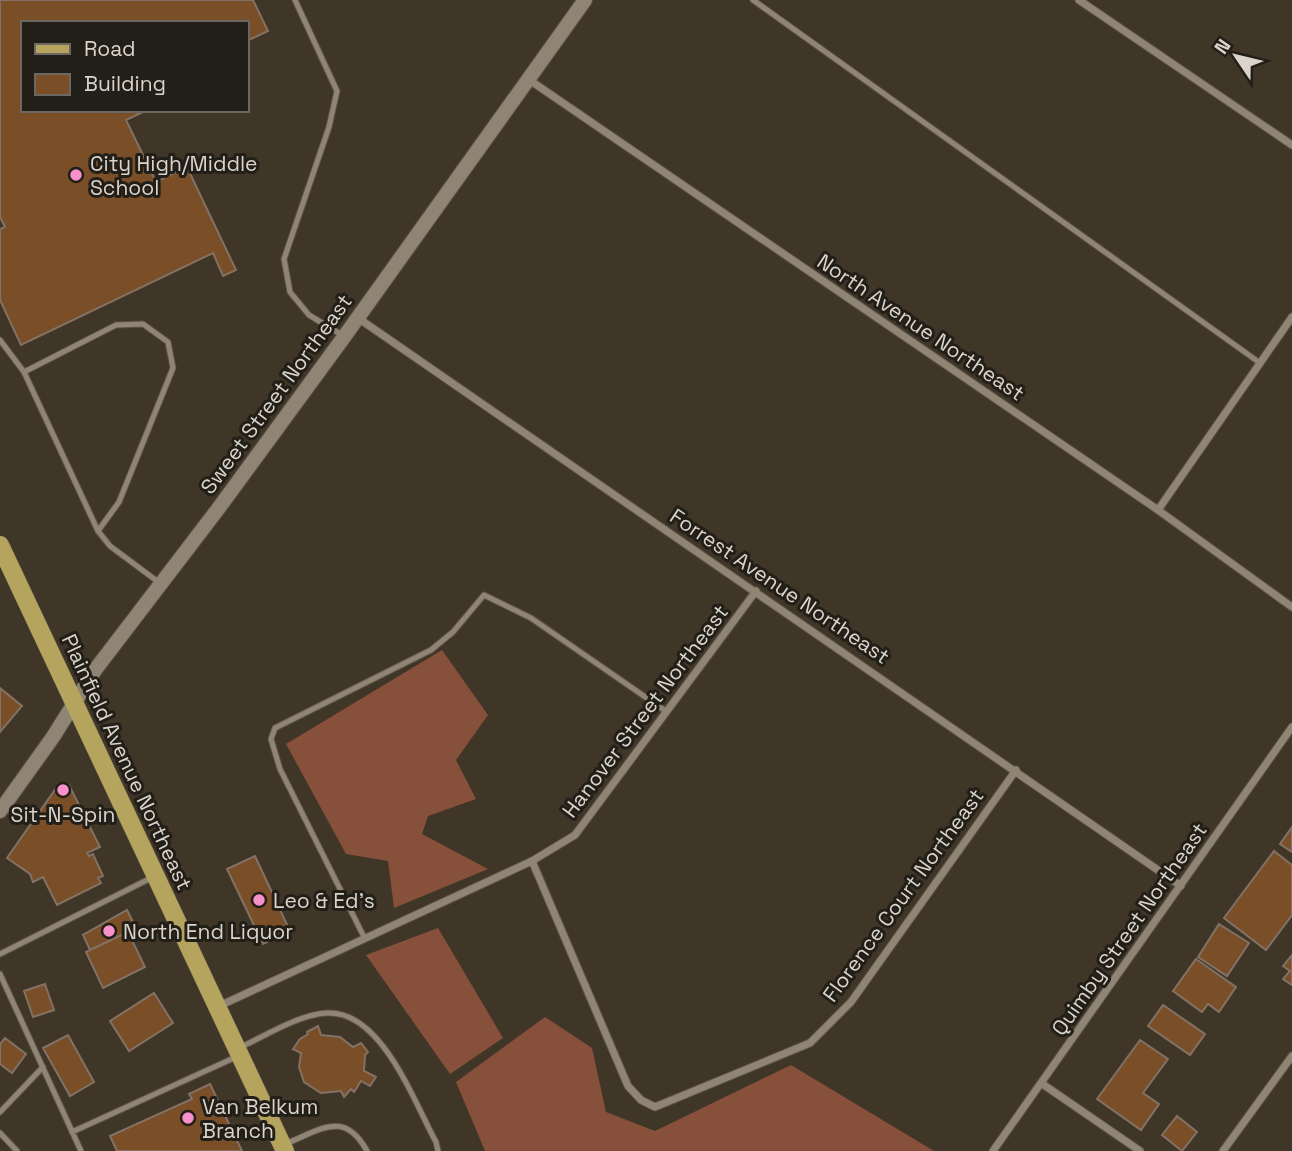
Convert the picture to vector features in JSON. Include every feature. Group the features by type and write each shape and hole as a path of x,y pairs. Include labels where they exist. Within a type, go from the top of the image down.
{"main road":[{"name":"Plainfield Avenue Northeast","path":"2,553 75,702 216,1008 284,1148"}],"street":[{"name":"Sweet Street Northeast","path":"0,811 95,670 358,318 584,0"},
{"path":"1079,0 1292,145"},
{"name":"North Avenue Northeast","path":"528,79 1158,510 1292,607"},
{"path":"1158,510 1292,317"},
{"name":"Forrest Avenue Northeast","path":"358,318 1181,886"},
{"name":"Hanover Street Northeast","path":"216,1008 532,861 575,835 756,591"},
{"name":"Quimby Street Northeast","path":"993,1151 1292,727"},
{"name":"Florence Court Northeast","path":"532,861 628,1086 641,1100 655,1107 810,1043 851,1002 1016,770"},
{"path":"1223,1151 1292,1056"},
{"path":"1041,1083 1140,1151"}],"lane":[{"path":"295,0 337,91 329,128 284,259 289,292 309,315 344,337"},
{"path":"753,0 1260,363"},
{"path":"24,372 116,325 143,324 168,341 173,368 119,502 98,531"},
{"path":"0,340 24,372 98,531 110,546 161,584"},
{"path":"365,939 280,769 271,739 275,728 431,650 453,632 484,595 531,618 667,712"},
{"path":"0,954 155,876"},
{"path":"0,974 81,1151"},
{"path":"72,1132 310,1016 340,1014 356,1019 372,1030 436,1142 438,1151"},
{"path":"0,1112 43,1067"},
{"path":"284,1148 336,1125 348,1127 359,1136 367,1151"},
{"path":"0,1133 17,1151"}],"shaded area":[{"path":"442,650 488,715 456,760 476,799 428,816 422,834 488,869 394,908 388,861 346,854 286,744"},
{"path":"438,928 503,1038 450,1074 366,955"},
{"path":"545,1017 592,1048 606,1112 655,1131 791,1065 934,1151 485,1151 456,1082"}],"building":[{"name":"City High/Middle School","path":"0,0 253,0 268,31 248,41 248,21 21,21 21,112 143,112 126,120 156,182 187,167 236,270 223,276 213,253 21,345 0,300 0,229 5,227 0,217"},
{"path":"0,688 22,706 0,732"},
{"path":"59,784 69,785 100,847 87,853 89,856 93,854 103,876 98,878 101,883 57,905 43,877 33,882 30,874 7,858"},
{"path":"1292,827 1292,852 1280,844"},
{"path":"1274,851 1292,865 1292,915 1266,950 1224,918"},
{"name":"Leo & Ed's","path":"255,856 290,931 263,944 227,869"},
{"name":"North End Liquor","path":"127,910 136,928 90,950 83,935"},
{"path":"1219,924 1249,943 1227,976 1198,957"},
{"path":"128,932 145,967 103,988 86,952"},
{"path":"1292,955 1292,985 1283,979 1290,971 1283,966"},
{"path":"1196,959 1236,987 1219,1012 1208,1004 1202,1012 1173,991"},
{"path":"45,984 54,1010 33,1017 24,991"},
{"path":"154,993 173,1023 129,1051 110,1021"},
{"path":"1163,1005 1205,1034 1190,1055 1148,1026"},
{"path":"318,1026 321,1035 340,1037 353,1047 361,1043 368,1052 365,1055 364,1071 376,1077 370,1086 361,1081 354,1092 351,1089 344,1097 341,1091 321,1093 304,1082 299,1067 301,1053 293,1049 307,1032"},
{"path":"68,1035 94,1082 70,1096 43,1048"},
{"path":"5,1038 26,1054 12,1073 0,1064 0,1044"},
{"path":"1140,1040 1168,1059 1143,1093 1159,1104 1141,1130 1097,1099"},
{"name":"Van Belkum Branch","path":"210,1084 242,1151 117,1151 110,1136 192,1099 189,1094"},
{"path":"1177,1116 1197,1132 1182,1151 1162,1135"}],"place":[{"name":"City High/Middle School","path":"76,175"},
{"name":"Sit-N-Spin","path":"63,790"},
{"name":"Leo & Ed's","path":"259,900"},
{"name":"North End Liquor","path":"109,931"},
{"name":"Van Belkum Branch","path":"188,1118"}]}
